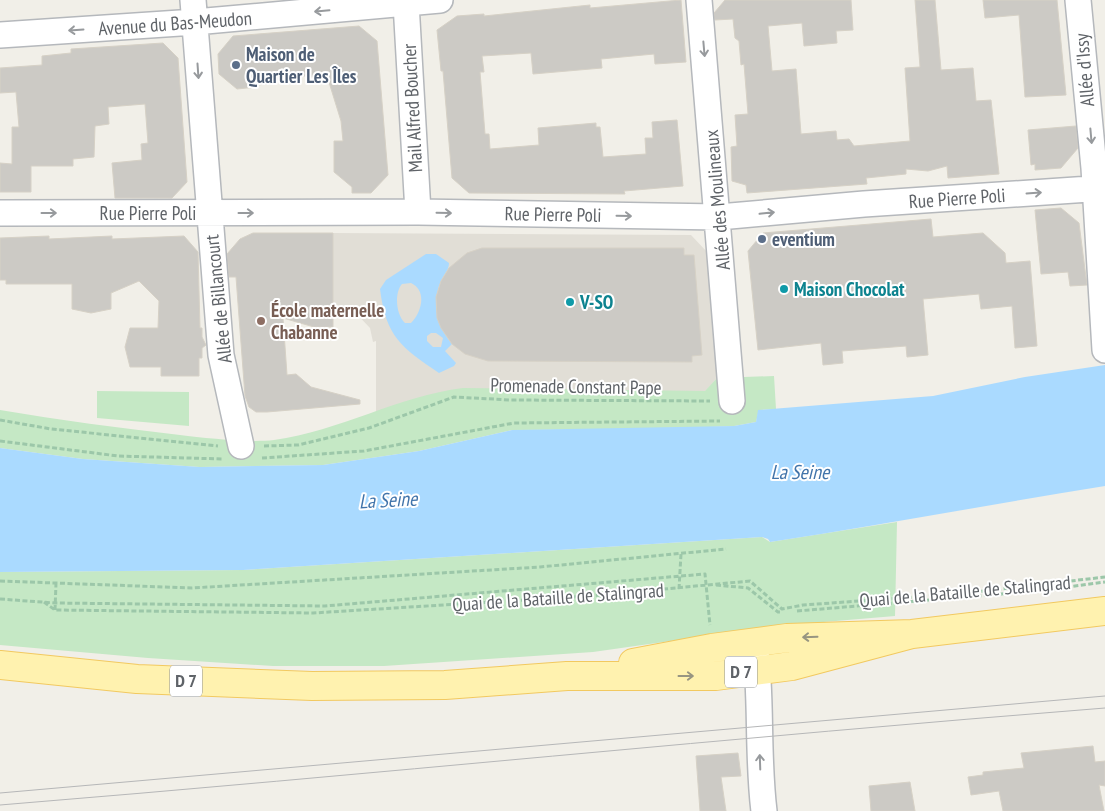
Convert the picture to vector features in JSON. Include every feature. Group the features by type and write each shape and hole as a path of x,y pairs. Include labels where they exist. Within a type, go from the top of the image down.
{"main road":[{"name":"Quai de la Bataille de Stalingrad","path":"567,676 712,648 787,638 912,634 1105,611"},
{"name":"Quai de la Bataille de Stalingrad","path":"0,666 137,679 312,686 445,685 567,676 716,676 792,666 912,634"}],"street":[{"name":"Avenue du Bas-Meudon","path":"0,35 194,11 440,0"},
{"name":"Allée des Moulineaux","path":"699,0 718,217 727,411"},
{"name":"Allée d'Issy","path":"1078,0 1100,188 1105,350"},
{"name":"Mail Alfred Boucher","path":"406,3 418,212"},
{"name":"Allée de Billancourt","path":"194,11 222,355 243,454"},
{"name":"Rue Pierre Poli","path":"0,213 418,212 718,217 864,204 1100,188"},
{"path":"755,643 758,669 760,782 764,811"}],"path":[{"name":"Promenade Constant Pape","path":"421,407 454,397 727,411"},
{"path":"0,441 118,456 364,451 514,423 727,411"},
{"path":"0,581 192,588 540,567 726,550"},
{"path":"679,589 681,554"},
{"path":"0,599 55,603 325,606 704,574 710,631"},
{"name":"Quai de la Bataille de Stalingrad","path":"55,610 313,613 679,589 706,584 750,581 782,609 803,605 958,594 1105,577"},
{"path":"706,584 748,588 778,612 782,612 1038,591 1105,582"},
{"path":"55,610 56,583"},
{"path":"44,602 55,610"}],"shaded area":[{"path":"333,233 691,235 708,253 717,378 702,395 376,422 376,341 373,342 370,328 350,307 333,305"}],"green space":[{"path":"774,376 776,409 759,410 756,422 734,426 660,429 512,430 419,451 323,465 200,467 83,459 0,448 0,410 90,424 190,436 264,441 298,436 415,398 463,388 705,391 717,378"},
{"path":"97,391 189,392 189,426 97,418"},
{"path":"897,522 895,616 776,626 593,652 384,666 273,666 148,658 0,645 0,572 243,570 762,537 770,542"}],"water":[{"path":"426,254 436,254 449,263 438,289 436,306 439,322 452,344 445,351 456,363 454,366 439,373 405,348 391,330 386,319 380,289 386,280","holes":["411,283 420,291 421,302 415,319 411,323 405,323 398,310 397,298 402,284","431,333 436,333 443,338 441,347 433,347 427,341 427,336"]},
{"name":"La Seine","path":"1105,365 1105,486 770,542 762,537 243,570 0,572 0,448 83,459 200,467 323,465 419,451 512,430 734,426 756,422 758,410 933,396 1025,377"}],"building":[{"path":"681,0 686,62 655,64 654,54 601,59 602,68 533,74 531,53 482,56 484,72 480,72 485,134 489,134 490,149 539,145 538,128 596,123 596,127 600,127 603,157 646,154 645,138 653,138 652,122 677,120 683,186 624,191 625,194 469,193 452,178 443,71 441,71 437,30 457,16 484,14 484,16 590,5 590,8"},
{"path":"725,0 851,0 853,30 836,31 837,43 804,46 802,23 768,26 772,71 796,69 801,134 836,131 837,140 849,139 854,146 910,141 905,68 920,67 915,0 935,0 941,70 973,68 976,101 991,100 999,174 948,178 947,166 928,171 906,169 906,174 866,178 867,184 747,193 746,185 732,181 731,147 737,146 735,115 748,114 744,64 741,65 739,41 735,38 733,19 715,20 714,13"},
{"path":"983,0 1057,0 1066,95 1025,97 1019,15 985,18"},
{"path":"359,26 377,41 388,175 371,193 352,193 352,187 334,172 334,141 343,141 341,121 328,79 304,76 266,81 267,84 257,85 257,87 237,89 219,74 218,54 233,36"},
{"path":"163,43 178,58 187,182 172,198 115,198 112,163 142,160 141,144 148,143 145,104 108,107 109,124 95,126 94,157 73,159 73,166 31,166 31,192 0,192 0,163 12,164 12,127 19,127 16,92 0,93 0,68 42,65 42,56 71,53 71,49"},
{"path":"1076,126 1078,148 1061,168 1035,170 1035,164 1031,165 1028,130"},
{"path":"1061,208 1079,223 1087,285 1070,286 1068,272 1041,274 1035,210"},
{"path":"931,219 933,237 983,233 1005,253 1006,263 1030,261 1037,346 1015,348 1012,306 981,309 979,294 923,299 928,355 907,357 906,346 842,351 843,363 823,365 821,343 758,350 748,251 763,233"},
{"name":"École maternelle Chabanne","path":"253,233 333,233 333,327 314,327 283,318 287,375 296,374 311,387 360,400 360,404 267,412 256,412 249,407 245,396 236,277 229,277 227,254 240,239"},
{"path":"49,236 49,239 112,236 112,239 184,236 198,252 200,328 202,328 202,337 206,345 202,348 202,358 199,358 199,376 161,376 161,367 130,367 125,347 130,328 158,328 159,301 139,281 111,293 111,309 91,313 72,309 72,284 6,284 6,280 0,280 0,238"},
{"name":"V-SO","path":"482,248 684,248 684,255 694,255 702,355 692,356 692,362 488,361 465,354 452,344 441,328 437,318 436,297 441,281 449,268 467,253"},
{"path":"1093,746 1095,762 1105,761 1105,786 1099,785 1104,811 1003,811 999,791 971,795 968,777 983,775 983,772 1024,768 1021,753"},
{"path":"738,753 741,776 721,777 726,811 700,811 696,756"},
{"path":"910,782 915,811 871,811 869,786"}],"tram line":[{"path":"0,793 1105,696"},
{"path":"0,805 1105,708"}],"place":[{"name":"Maison de Quartier Les Îles","path":"236,65"},
{"name":"eventium","path":"762,239"},
{"name":"Maison Chocolat","path":"784,289"},
{"name":"V-SO","path":"570,302"},
{"name":"École maternelle Chabanne","path":"261,321"}]}
